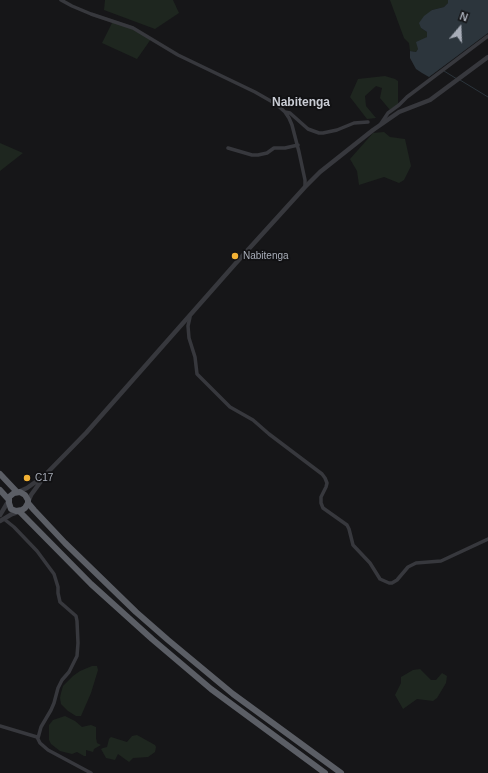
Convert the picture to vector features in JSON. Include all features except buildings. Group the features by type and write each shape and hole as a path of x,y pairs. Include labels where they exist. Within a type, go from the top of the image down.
{"highway":[{"path":"0,474 17,492"},
{"path":"0,490 8,500 11,508 19,511 91,584 152,639 211,689 325,773"},
{"path":"8,500 11,495 17,492 23,493 28,500 28,503 65,543 136,612 233,694 341,773"},
{"path":"19,511 25,508 28,503"}],"street":[{"path":"61,0 91,14 133,28 178,55 276,104 289,118 298,145 305,187"},
{"path":"378,126 388,113 407,97 488,36"},
{"path":"28,503 31,495 47,473 86,433 305,187 336,159 378,126 399,112 430,100 488,57"},
{"path":"285,112 290,113 308,129 319,133 337,130 354,123 368,122"},
{"path":"228,148 252,155 258,155 274,148 285,148 298,145"},
{"path":"190,317 188,326 189,338 195,357 197,374 230,407 253,420 326,478 326,487 321,497 323,508 347,525 354,545 370,563 380,579 383,581 392,582 397,580 408,567 416,563 441,561 488,539"},
{"path":"17,492 27,488 47,473"},
{"path":"0,515 8,500"},
{"path":"19,511 2,520 14,527 37,551 54,574 60,602 76,616 77,621 77,656 69,672 62,680 58,688 54,703 41,727 38,738 40,743 48,750 91,773"},
{"path":"0,726 38,738"}],"shaded area":[{"path":"105,0 173,0 179,13 155,29 104,10"},
{"path":"390,0 448,0 448,3 444,7 432,10 421,28 427,32 427,37 416,52 410,51 409,43 404,38"},
{"path":"448,0 488,0 488,33 429,77 416,69 410,58 410,51 416,52 418,49 416,42 427,37 427,32 421,28 419,23 424,16 432,10 444,7 448,3"},
{"path":"113,21 151,39 137,59 102,43"},
{"path":"385,76 398,81 398,104 390,110 380,98 382,88 376,86 365,96 366,106 376,118 367,119 350,97 358,79"},
{"path":"384,132 390,137 405,139 411,166 404,180 399,183 384,177 359,185 357,171 350,159 373,133"},
{"path":"0,143 23,153 0,171"},
{"path":"92,666 97,666 98,670 91,693 81,716 76,716 61,704 60,698 63,686 80,671"},
{"path":"420,669 431,680 436,680 442,673 447,676 446,683 437,698 433,701 417,699 403,709 395,695 401,683 401,677 413,670"},
{"path":"65,716 75,721 82,727 91,725 96,727 97,743 101,745 94,749 93,752 86,750 86,756 84,756 77,752 72,754 60,751 51,744 49,740 49,725 53,720"},
{"path":"137,735 155,745 155,752 148,757 133,758 129,762 118,754 115,760 106,758 101,749 107,747 111,737 127,742 132,736"}],"waterway":[{"path":"444,71 457,79"},
{"path":"460,80 488,97"}],"place":[{"name":"Nabitenga","path":"235,256"},
{"name":"C17","path":"27,478"}],"district":[{"name":"Nabitenga","path":"301,103"}]}
